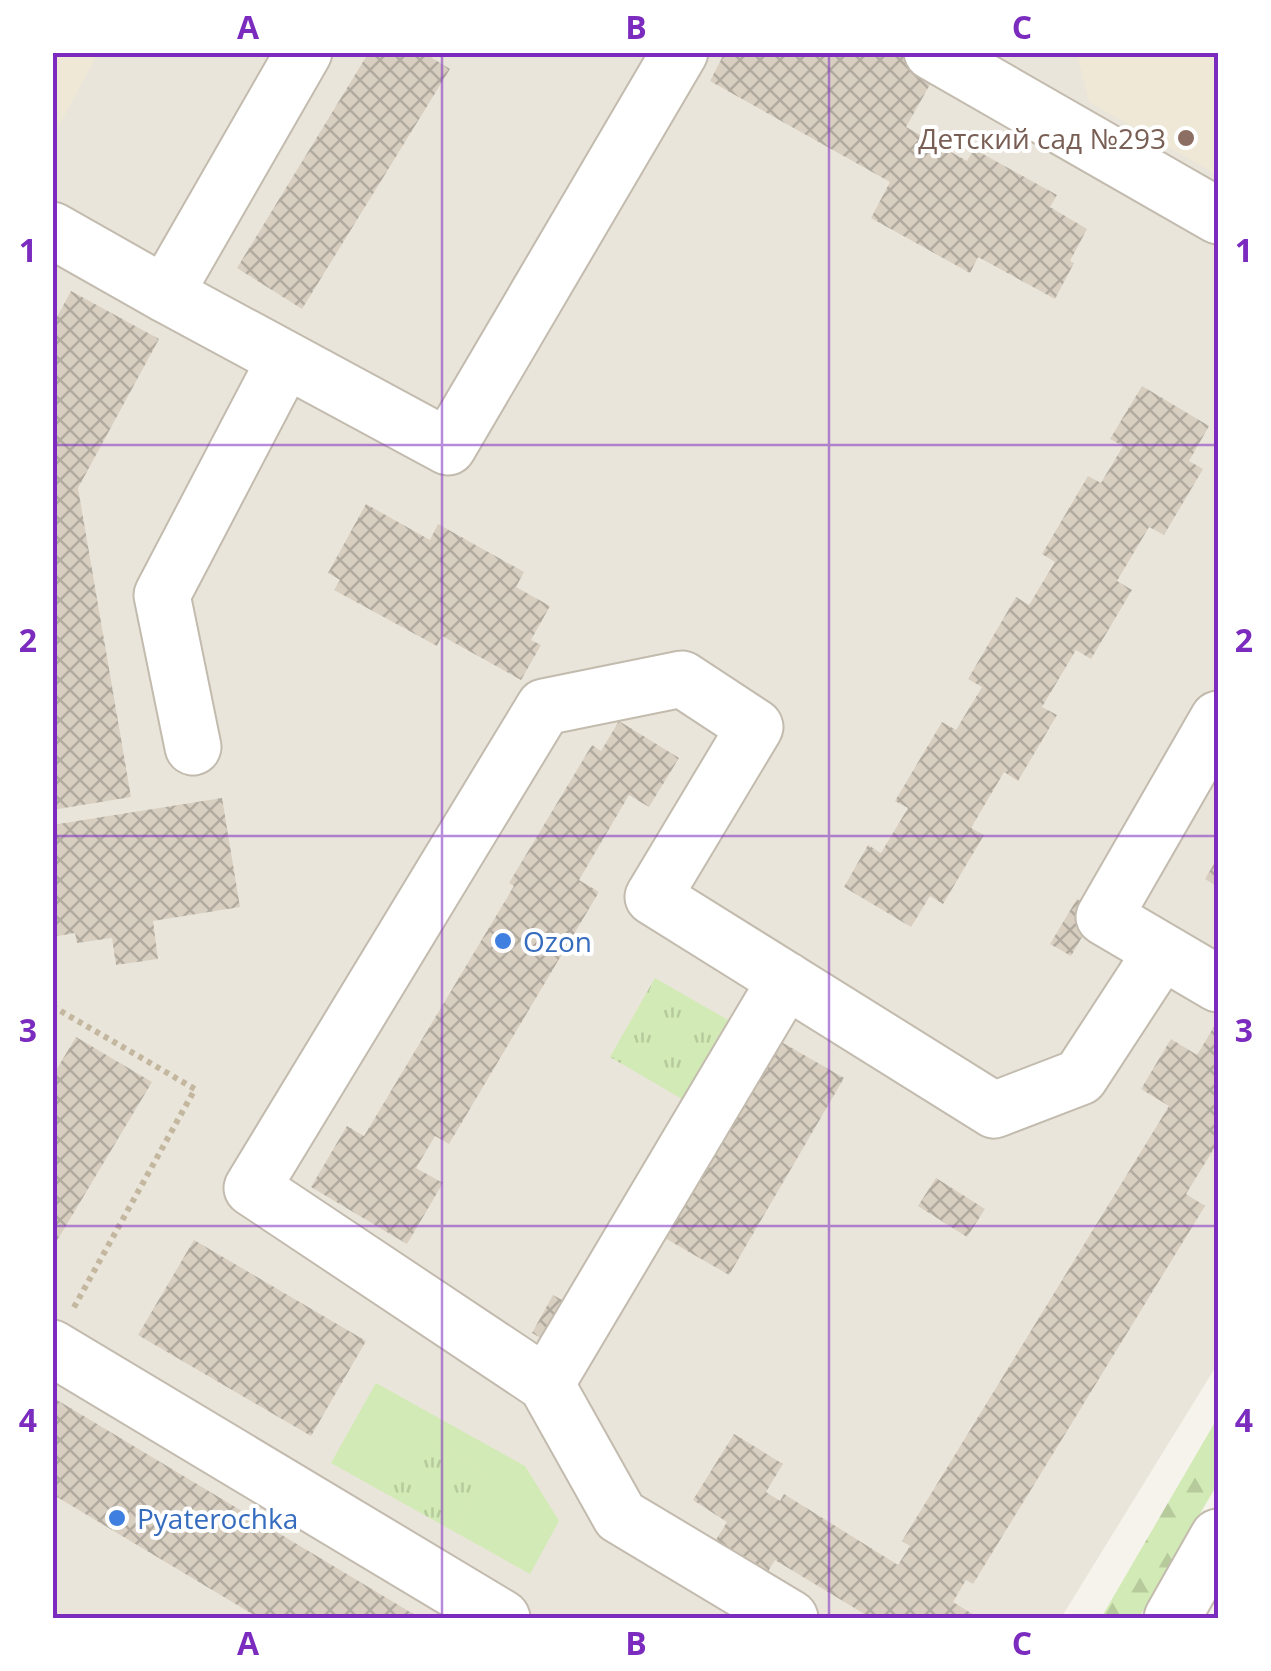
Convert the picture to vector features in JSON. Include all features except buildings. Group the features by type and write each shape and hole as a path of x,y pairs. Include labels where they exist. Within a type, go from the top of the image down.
{"street":[{"path":"164,294 304,52"},
{"path":"52,230 448,447 680,52"},
{"path":"932,52 1218,216"},
{"path":"193,747 162,594 285,360"},
{"path":"790,1618 620,1516 546,1384 252,1188 544,707 682,680 755,727 653,897 994,1110 1080,1077 1161,952"},
{"path":"1218,720 1104,917 1218,984"},
{"path":"546,1384 786,980"},
{"path":"62,1330 502,1618"},
{"path":"1172,1618 1218,1537"}],"path":[{"path":"52,1006 195,1089 62,1330"}],"shaded area":[{"path":"52,53 1218,53 1218,1363 1061,1618 53,1618"},
{"path":"52,53 98,53 53,137"},
{"name":"Детский сад №293","path":"1077,53 1218,53 1218,175 1089,102"}],"green space":[{"path":"655,978 728,1020 682,1099 610,1057"},
{"path":"376,1383 525,1466 559,1521 530,1574 453,1531 485,1473 416,1434 383,1492 331,1463"},
{"path":"1218,1417 1218,1483 1139,1618 1101,1618"},
{"path":"415,1433 485,1473 453,1531 383,1492"}],"place":[{"name":"Детский сад №293","path":"1186,138"},
{"name":"Ozon","path":"503,941"},
{"name":"Pyaterochka","path":"117,1518"}]}
